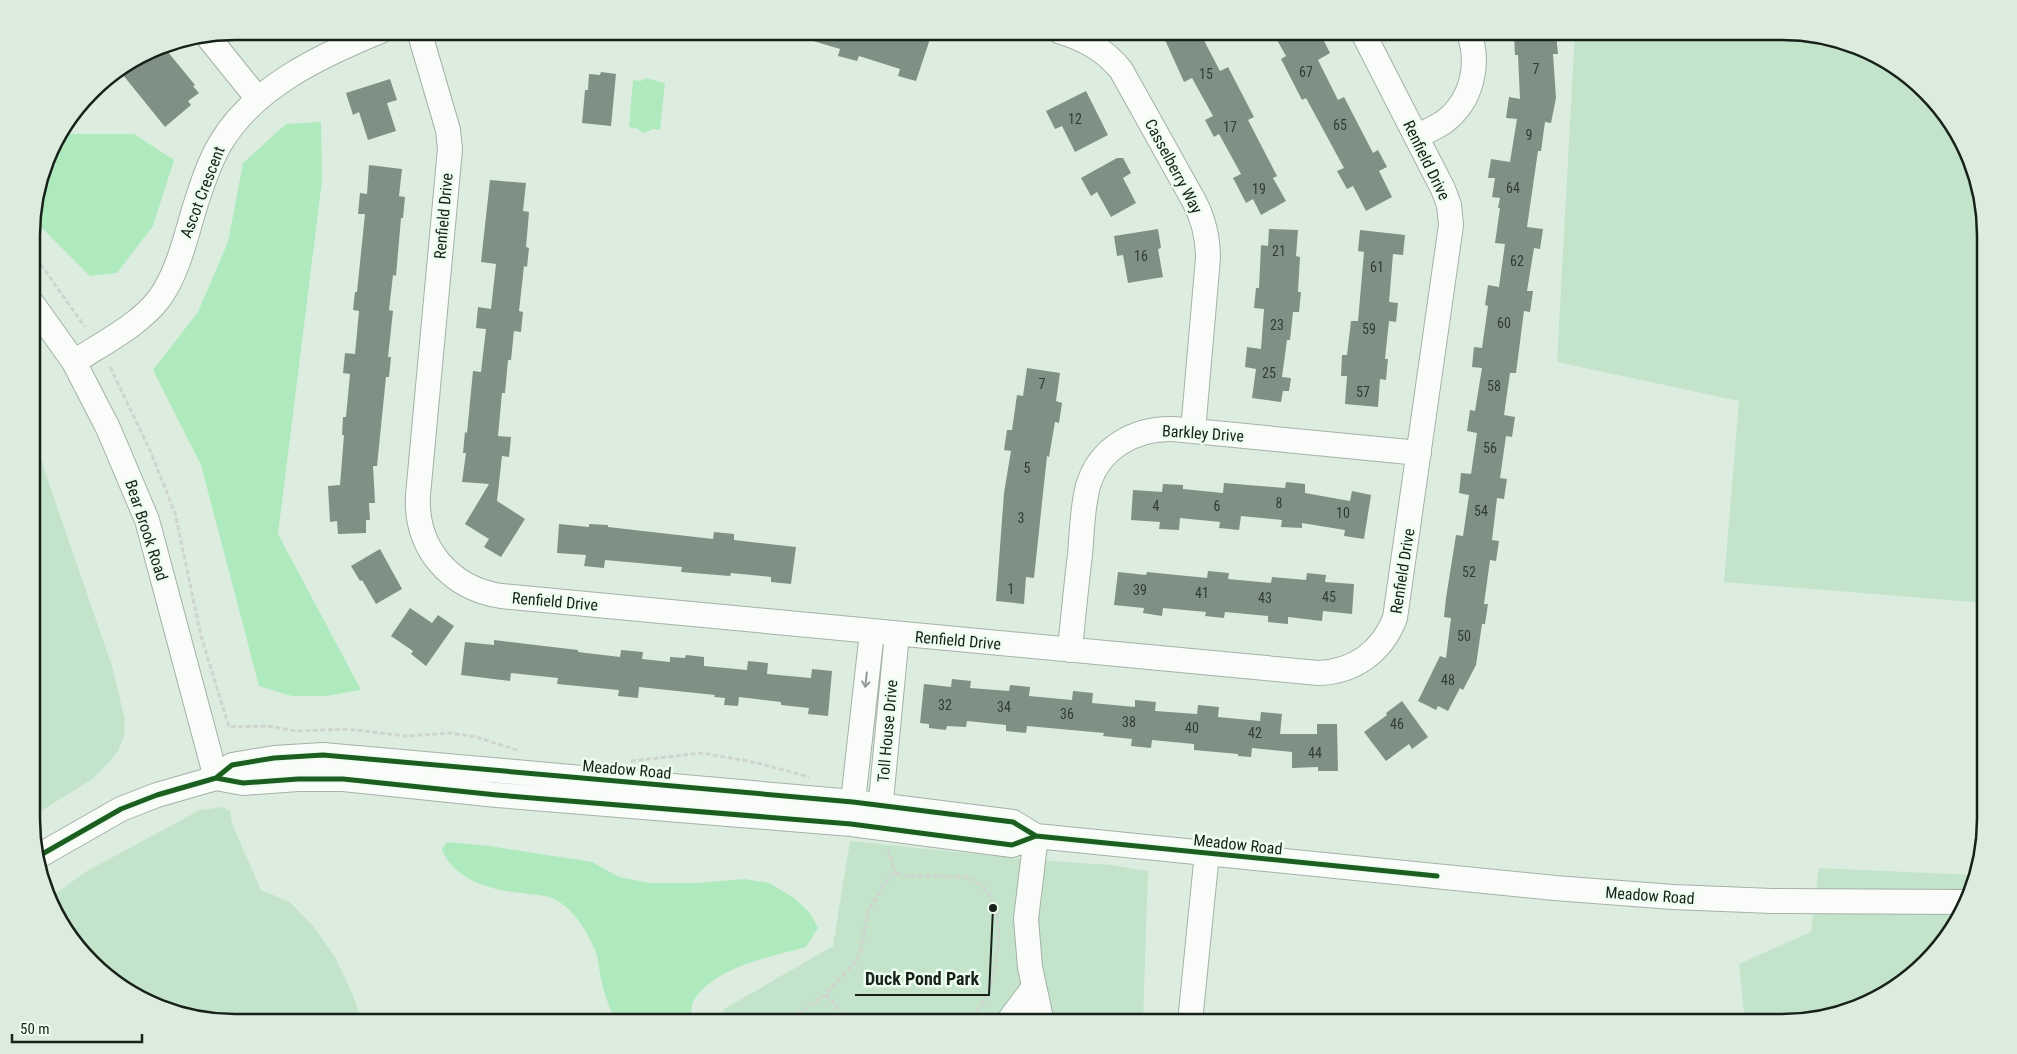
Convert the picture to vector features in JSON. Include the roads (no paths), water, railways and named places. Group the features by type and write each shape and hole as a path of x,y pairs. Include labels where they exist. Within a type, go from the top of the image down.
{"street":[{"name":"Ascot Crescent","path":"74,362 141,317 158,299 173,273 211,161 229,130 258,99 312,63 360,40"},
{"name":"Renfield Drive","path":"422,40 450,144 417,503 423,535 438,563 450,575 478,591 493,595 1311,673 1338,671 1357,664 1378,647 1395,618 1451,225 1445,193 1367,40"},
{"name":"Casselberry Way","path":"1094,40 1128,80 1194,202 1204,226 1208,247 1208,263 1193,431"},
{"path":"1416,136 1450,117 1467,94 1474,66 1474,51 1471,40"},
{"path":"212,42 258,99"},
{"name":"Bear Brook Road","path":"40,313 74,362 108,428 147,520 216,778"},
{"name":"Barkley Drive","path":"1070,650 1085,500 1090,480 1096,468 1114,447 1138,433 1159,429 1193,431 1419,453"},
{"name":"Toll House Drive","path":"852,813 872,632"},
{"name":"Toll House Drive","path":"882,826 896,634"},
{"name":"Meadow Road","path":"43,853 121,809 157,795 216,778 232,765 274,758 323,755 852,813 882,826 1013,822 1036,836 1555,888 1673,897 1772,901 1958,902"},
{"path":"1036,836 1026,919 1030,967 1040,1014"},
{"path":"1191,1014 1207,853"},
{"path":"1013,1014 1034,987"}],"place":[{"name":"Duck Pond Park","path":"993,908"}]}
